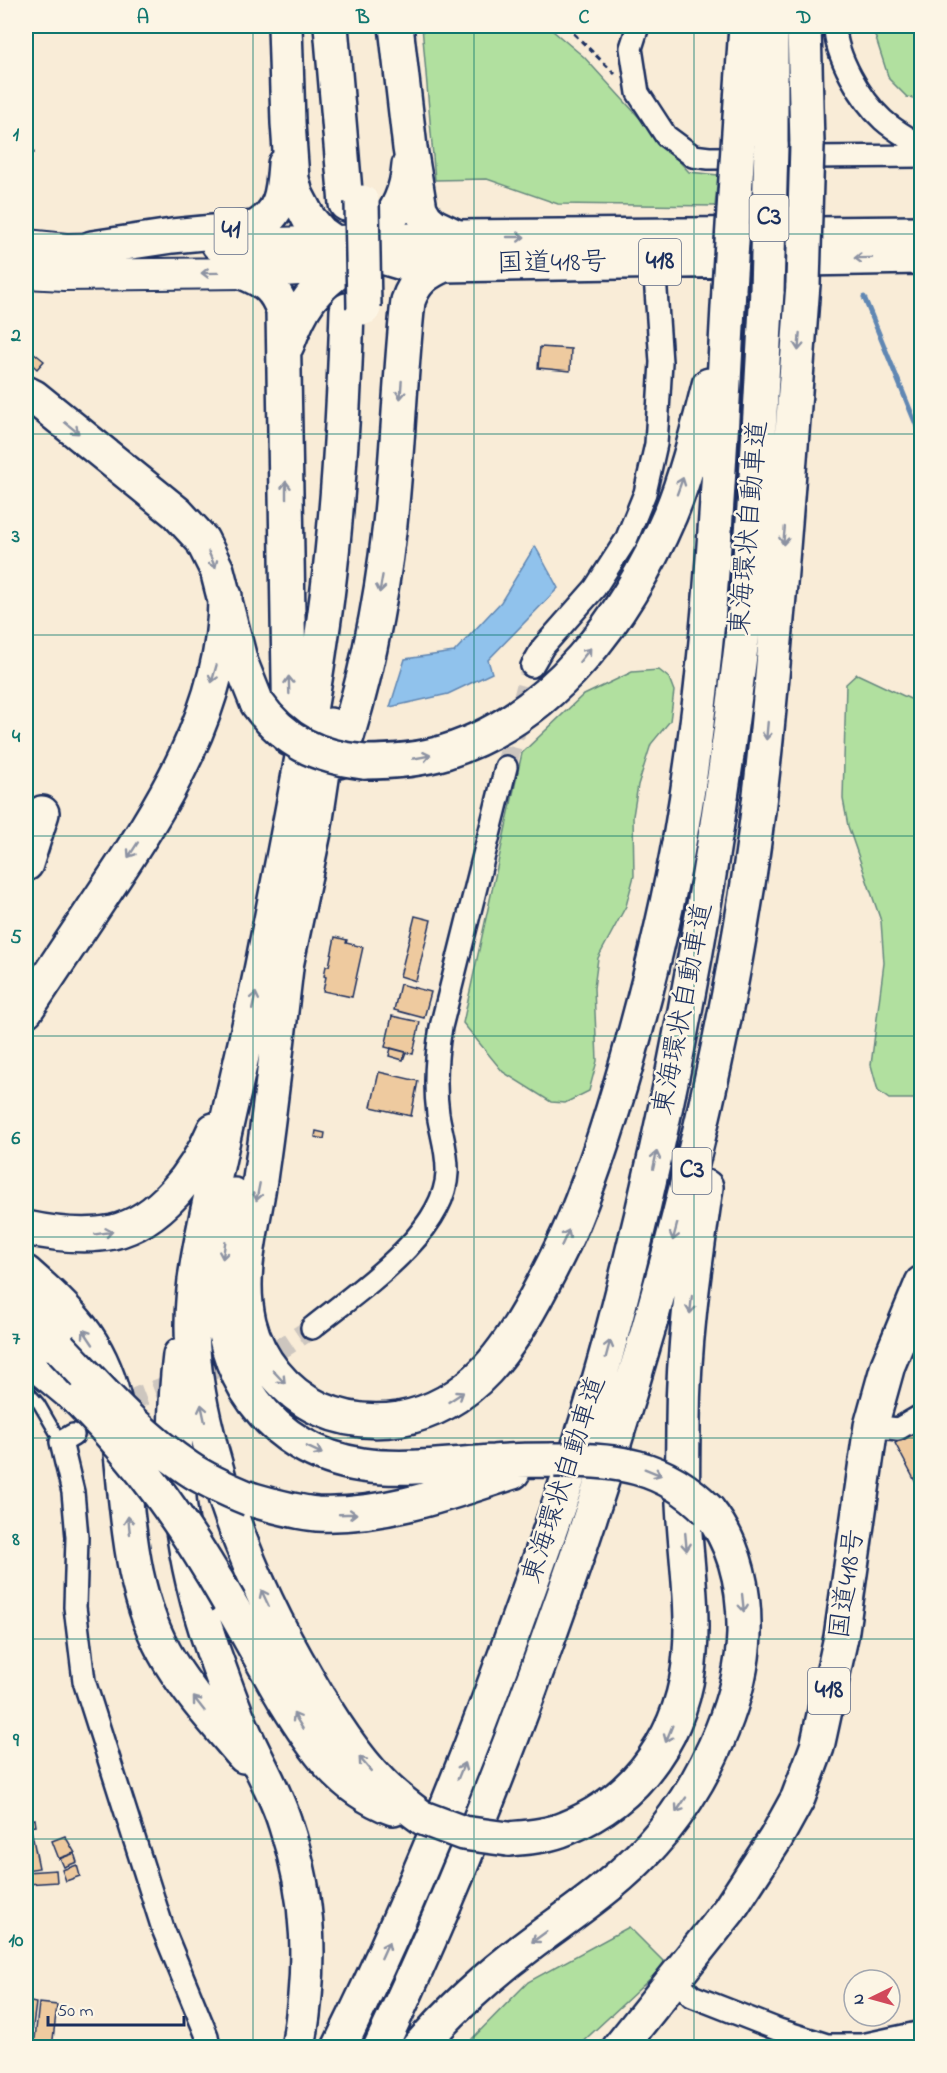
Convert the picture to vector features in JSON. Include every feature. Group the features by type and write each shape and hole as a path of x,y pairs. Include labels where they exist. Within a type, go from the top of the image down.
{"highway":[{"name":"41","path":"285,26 288,123 292,179 296,194 309,219 321,233 354,254"},
{"path":"331,26 354,203"},
{"path":"348,26 355,310 286,968 261,1177 245,1267 247,1310 254,1339 273,1372 291,1390 313,1406 336,1416 361,1420 389,1420 417,1416 450,1401 490,1368 511,1341 533,1303 588,1185 630,1053 664,921 681,830 705,650 713,558 746,26"},
{"path":"298,2048 305,2012 309,1948 302,1888 294,1850 275,1798 243,1731 212,1648 189,1559 176,1471 176,1386 182,1338 219,1156 301,830 348,734 362,680 390,524 408,301 418,280 451,251 420,209 410,148 396,26"},
{"name":"東海環状自動車道","path":"339,2048 424,1862 479,1725 542,1554 607,1353 646,1198 678,1052 699,940 722,792 744,619 757,470 767,291 771,146 771,26"},
{"name":"東海環状自動車道","path":"380,2048 460,1865 525,1705 587,1527 633,1384 690,1179 724,1020 747,894 766,740 803,284 807,145 804,26"},
{"name":"41","path":"92,248 172,236 243,231 266,222 280,201 284,186 288,123"},
{"path":"285,350 294,327 315,291 386,225 400,199 408,170 410,148"},
{"name":"国道418号","path":"354,254 921,233"},
{"name":"国道418号","path":"451,251 654,262 921,256"},
{"path":"354,254 395,292 401,307 405,332"},
{"path":"245,273 270,286 278,296 284,310 290,710 301,830"},
{"path":"28,393 192,527 210,553 225,596 242,663 257,703 279,730 295,741 331,756 364,762 403,760 446,752 510,720 576,666 618,613 656,545 683,477 702,412 729,289"},
{"path":"26,1010 146,830 179,771 192,742 216,669 225,619 225,596"},
{"path":"26,864 42,813"},
{"path":"26,1356 80,1401 110,1431 159,1490 186,1530 306,1735 327,1762 346,1781 366,1796 390,1807 463,1833 508,1839 537,1836 565,1829 589,1818 621,1796 652,1763 664,1744 685,1687 690,1654 691,1622 683,1504 683,1415 688,1328 747,894"},
{"path":"286,968 230,1214 220,1279 225,1341 234,1368 247,1394 265,1416 312,1450 361,1464 416,1467 580,1460 620,1463 649,1470 688,1492 708,1510 725,1534 737,1565 741,1584 744,1643 730,1709 701,1774 663,1832 612,1882 526,1947 474,1990 418,2048"},
{"path":"26,1228 73,1235 113,1232 131,1226 166,1201 195,1165 206,1146 242,1059"},
{"path":"26,1213 46,1226 73,1235"},
{"path":"26,1274 70,1314 87,1335 108,1376 119,1430 135,1568 142,1600 154,1632 169,1661 189,1690 250,1763 275,1798"},
{"path":"194,1279 193,1364 199,1397 217,1475 254,1574 296,1660 342,1734 380,1782 423,1818"},
{"name":"国道418号","path":"619,2048 729,1910 776,1838 798,1798 817,1747 841,1637 871,1426 888,1365 921,1283"},
{"path":"26,1313 127,1418 160,1447 188,1468 250,1499 315,1514 350,1514 382,1510 446,1494 554,1460"}],"street":[{"path":"638,26 631,48 638,93 666,136 693,156 709,158 921,156"},
{"path":"835,26 835,34 851,80 882,120 921,147"},
{"path":"26,245 43,248 354,254"},
{"path":"26,273 64,275 245,273 354,254"},
{"path":"532,666 543,647 595,588 626,540 645,493 656,444 662,362 654,262"},
{"path":"312,1328 394,1262 424,1229 442,1196 447,1174 436,1086 436,1054 506,767"},
{"path":"871,1426 898,1429 921,1415"},
{"path":"67,1438 77,1537 75,1607 84,1681 163,1929 207,2036 209,2048"},
{"path":"675,1979 692,1996 779,2030 827,2045 848,2046 921,2032"}],"lane":[{"path":"26,1389 67,1438"}],"path":[{"path":"566,26 615,74 635,75"}],"green space":[{"path":"422,26 547,26 584,57 689,172 718,175 715,206 558,204 487,179 435,180"},
{"path":"872,26 921,26 921,99 907,97 889,79"},
{"path":"659,670 669,678 674,691 670,721 651,744 638,785 633,816 634,876 626,906 598,958 594,988 597,1061 589,1091 565,1103 551,1102 503,1072 463,1023 522,753 582,696 632,672"},
{"path":"857,674 921,704 922,1095 916,1099 889,1099 878,1091 871,1065 884,963 881,921 848,826 843,799 846,684"},
{"path":"629,1927 666,1964 577,2047 463,2048 528,1982"}],"water":[{"path":"535,546 558,588 488,660 492,673 448,694 390,707 405,659 454,652 501,602"}],"building":[{"path":"26,126 34,153 26,155"},
{"path":"540,347 571,349 570,371 538,368"},
{"path":"28,348 44,361 37,369 26,359"},
{"path":"415,916 431,920 416,981 400,976"},
{"path":"335,937 347,940 346,943 363,947 352,997 323,991 326,966 329,966"},
{"path":"400,984 431,992 424,1018 394,1010"},
{"path":"392,1016 420,1022 413,1054 385,1047"},
{"path":"391,1048 406,1052 403,1060 389,1056"},
{"path":"379,1072 418,1081 411,1116 371,1107"},
{"path":"316,1131 325,1133 324,1139 315,1137"},
{"path":"921,1429 922,1482 917,1485 895,1443"},
{"path":"35,1819 36,1826 26,1827 26,1821"},
{"path":"31,1829 39,1868 26,1870 26,1830"},
{"path":"65,1836 75,1853 59,1859 52,1841"},
{"path":"74,1853 77,1862 64,1867 60,1858"},
{"path":"77,1865 80,1876 66,1881 62,1870"},
{"path":"56,1870 57,1882 26,1884 26,1872"},
{"path":"26,2001 36,2003 30,2048 26,2048"},
{"path":"39,2003 57,2005 52,2048 34,2048"}],"waterway":[{"path":"864,297 922,439"}],"tunnel":[{"path":"506,767 532,666"},
{"path":"73,1435 103,1412 207,1371 285,1346 312,1328"}]}
